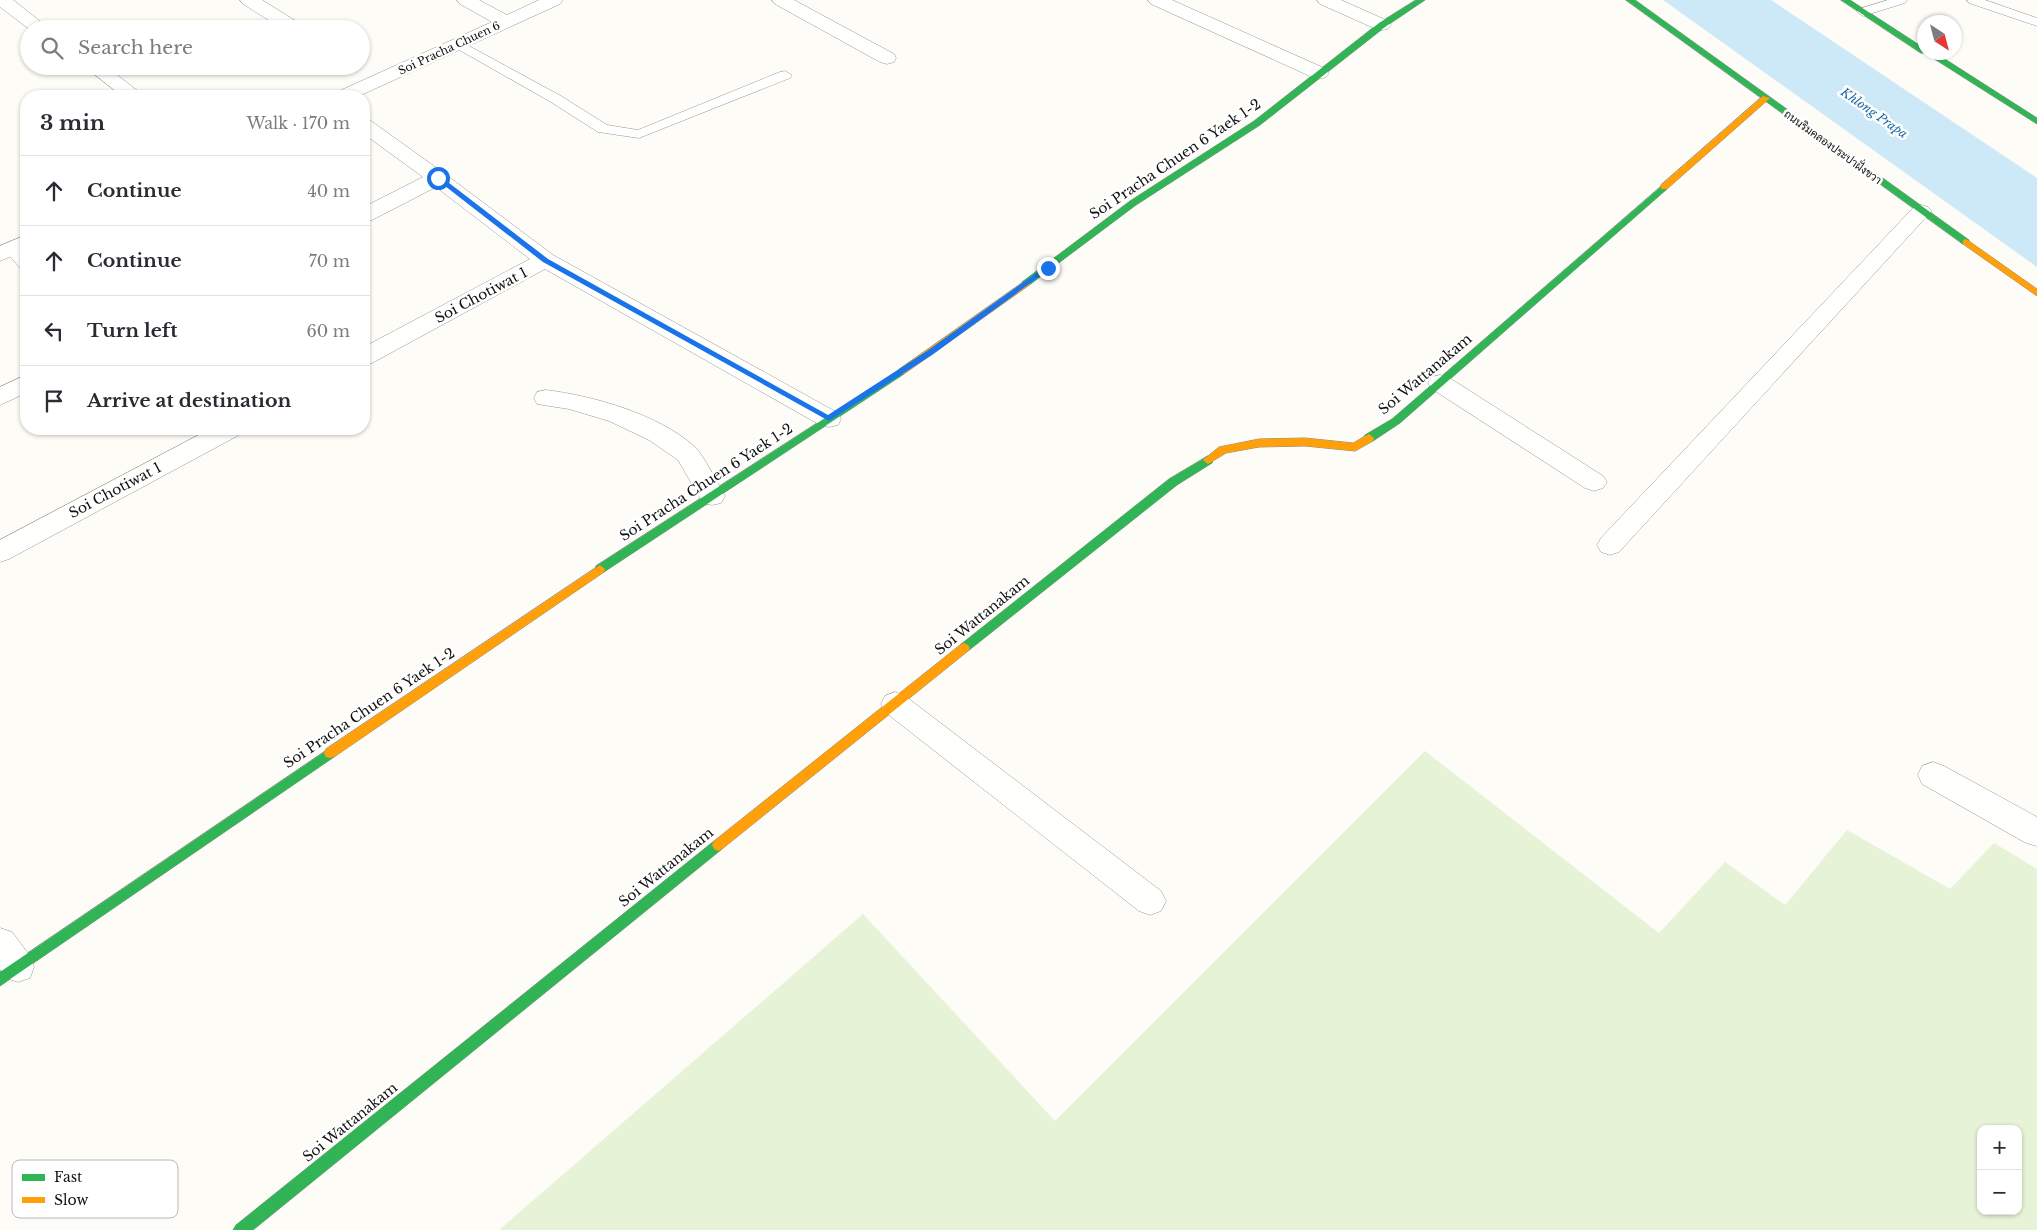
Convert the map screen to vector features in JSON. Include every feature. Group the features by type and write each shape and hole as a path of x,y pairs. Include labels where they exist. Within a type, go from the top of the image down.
{"street":[{"path":"2,0 30,20"},
{"path":"248,0 281,20"},
{"path":"466,0 506,22"},
{"name":"Soi Pracha Chuen 6","path":"358,90 554,0"},
{"path":"781,0 887,58"},
{"path":"1157,0 1320,73"},
{"path":"1326,0 1382,26"},
{"name":"Soi Pracha Chuen 6 Yaek 1-2","path":"6,964 929,353 1048,268 1133,202 1257,124 1382,26 1421,0"},
{"name":"ถนนริมคลองประปาฝั่งขวา","path":"1630,0 2037,293"},
{"path":"1845,0 1917,46"},
{"path":"1939,60 2037,122"},
{"path":"370,74 380,80"},
{"path":"105,75 126,90"},
{"name":"Soi Wattanakam","path":"241,1230 551,978 1173,482 1223,450 1259,443 1305,442 1355,447 1396,421 1766,98"},
{"path":"370,128 545,260 829,419"},
{"path":"370,212 438,178"},
{"path":"1610,545 1921,210"},
{"name":"Soi Chotiwat 1","path":"370,354 545,260"},
{"path":"1440,383 1594,482"},
{"path":"0,397 20,387"},
{"path":"546,398 570,402 618,415 658,434 687,454 712,496"},
{"name":"Soi Chotiwat 1","path":"0,552 219,435"},
{"path":"895,704 1150,901"},
{"path":"1933,775 2037,834"}],"lane":[{"path":"1863,12 1901,0"},
{"path":"1973,0 2037,22"},
{"path":"458,44 556,99 603,129 639,134 785,75"},
{"path":"12,248 20,258"}],"green space":[{"path":"1425,751 1659,933 1725,862 1785,905 1847,830 1950,889 1994,843 2037,869 2037,1230 499,1230 863,914 1055,1121"}],"water":[{"name":"Khlong Prapa","path":"1663,0 1771,0 2037,178 2037,267"}],"traffic: fast":[{"path":"1025,284 1133,203 1257,123 1382,25 1421,0"},
{"path":"1630,0 1966,242"},
{"path":"1845,0 1917,46"},
{"path":"1940,60 2037,122"},
{"path":"1369,438 1396,421 1664,187"},
{"path":"600,569 901,372"},
{"path":"964,648 1173,482 1208,460"},
{"path":"0,980 330,753"},
{"path":"241,1230 718,845"}],"traffic: slow":[{"path":"1664,187 1766,98"},
{"path":"1966,242 2037,293"},
{"path":"901,372 1025,284"},
{"path":"1208,460 1223,450 1259,443 1305,442 1355,447 1369,438"},
{"path":"330,753 600,569"},
{"path":"718,845 964,648"}],"route":[{"path":"438,178 545,260 829,419 929,353 1048,268"}]}
